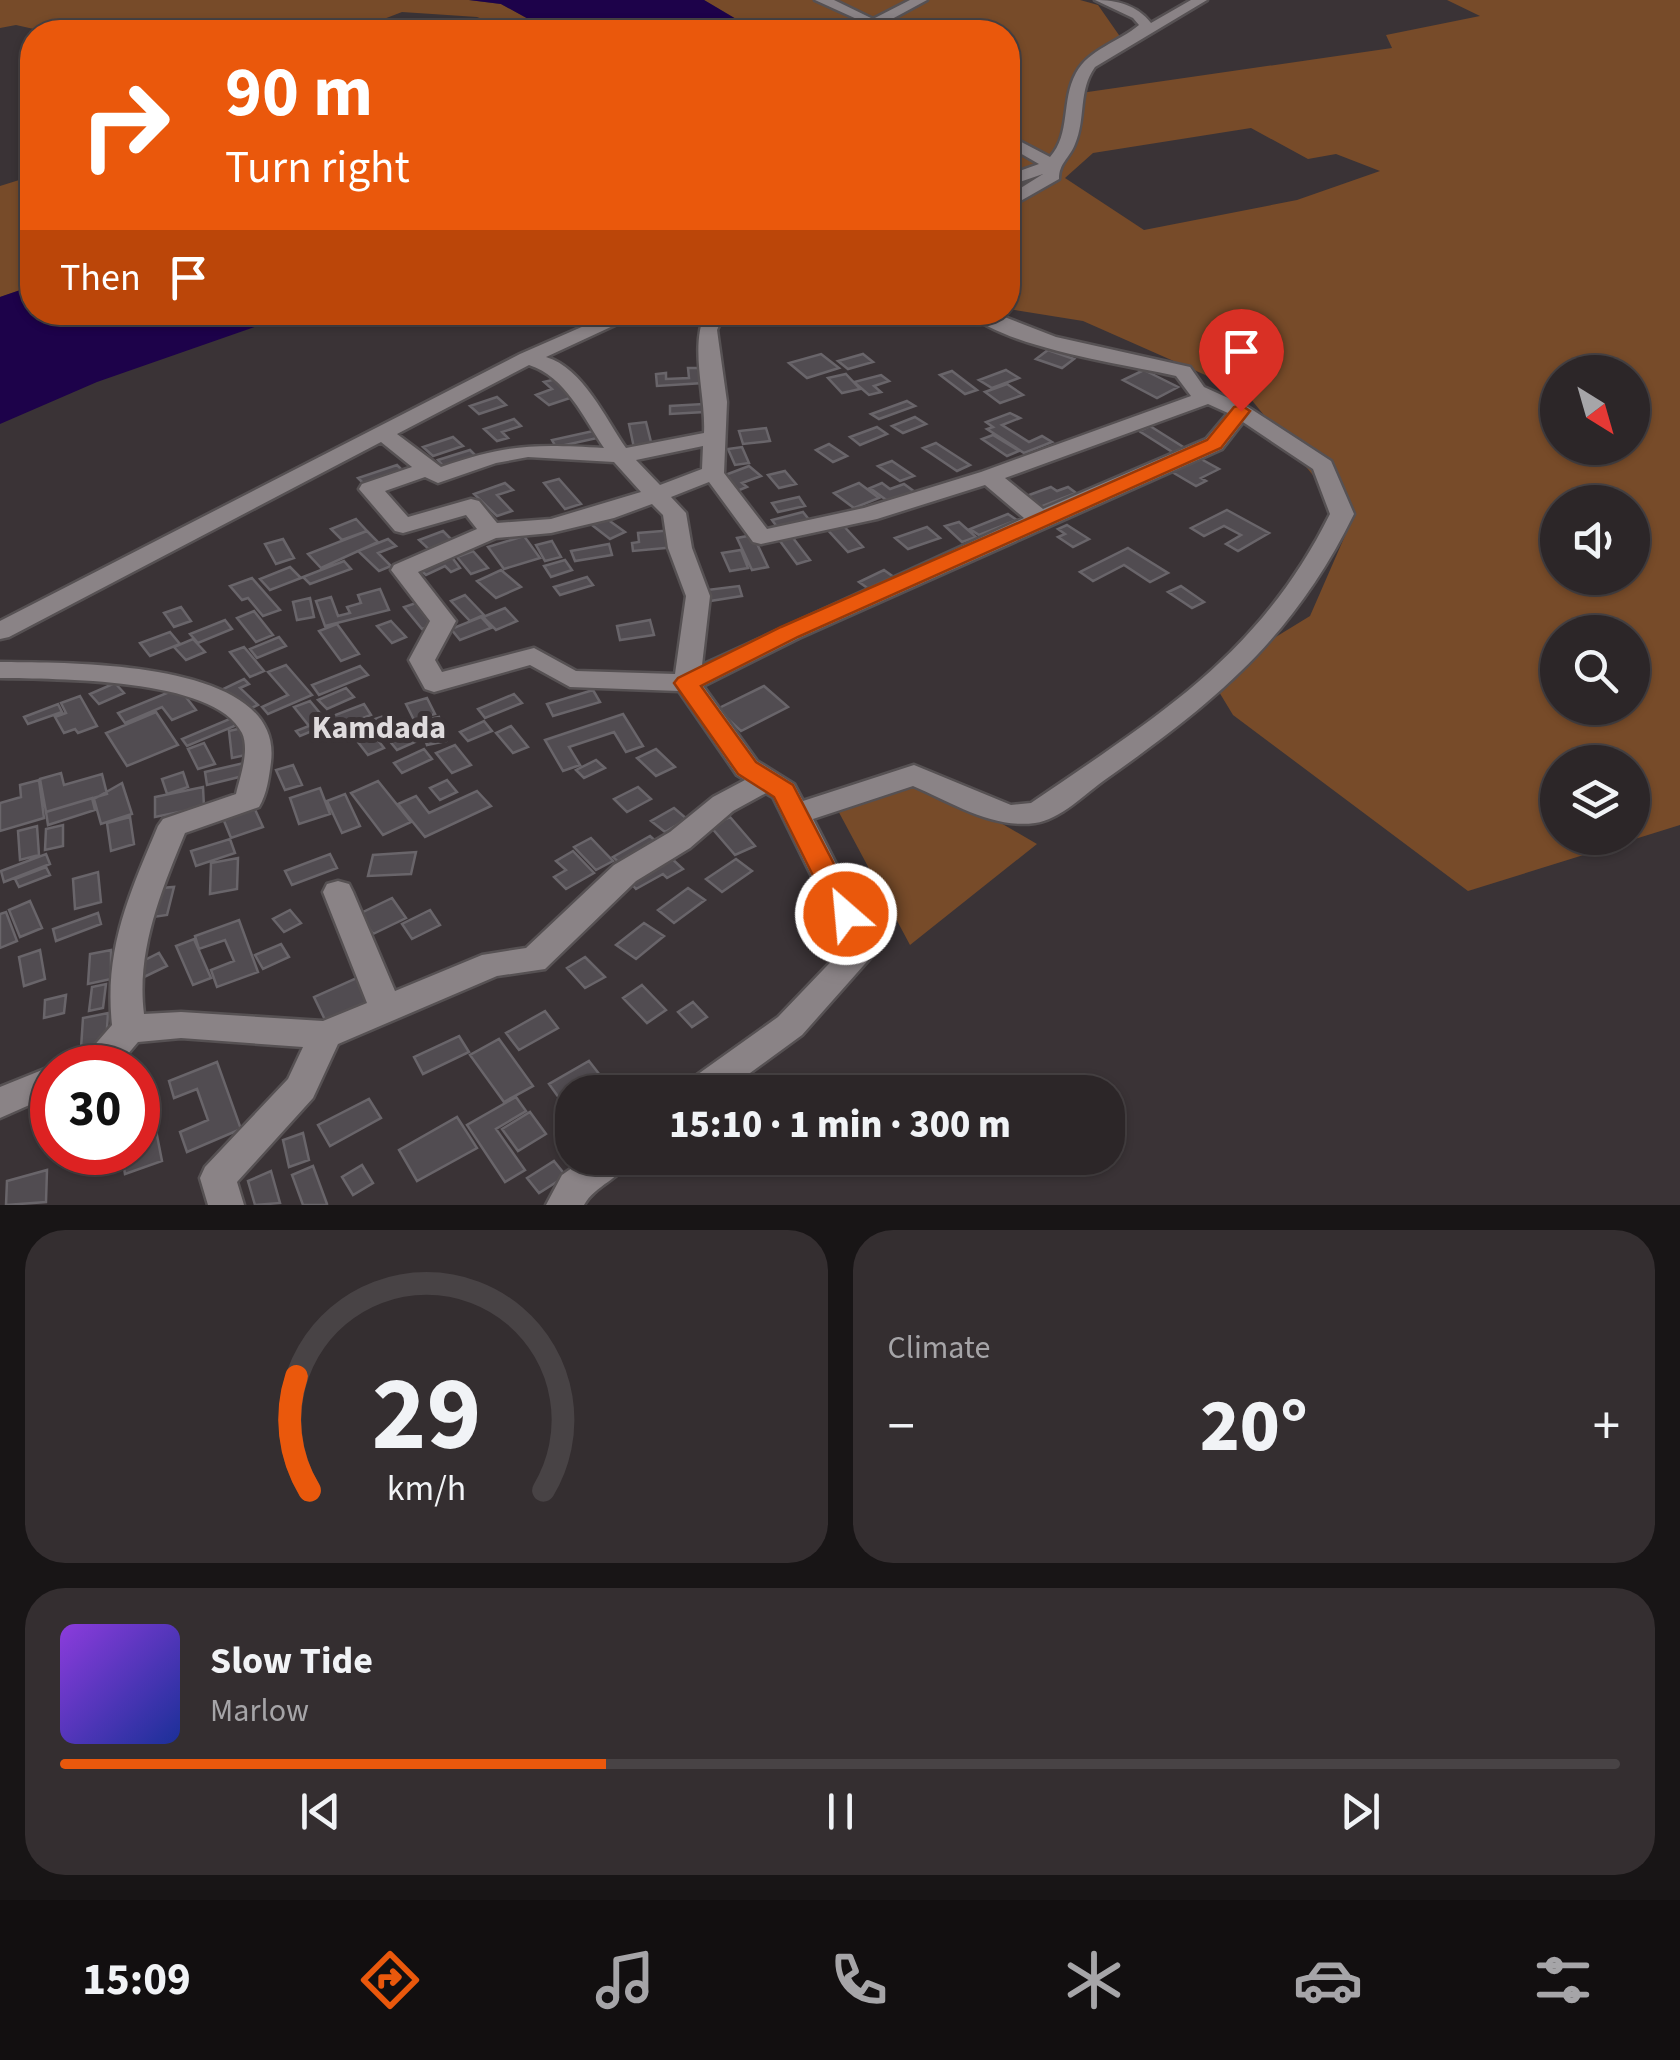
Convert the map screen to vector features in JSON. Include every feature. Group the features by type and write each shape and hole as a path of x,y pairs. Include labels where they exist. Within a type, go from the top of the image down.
{"street":[{"path":"822,0 866,20"},
{"path":"888,20 920,0"},
{"path":"1102,0 1138,15 1146,25 1134,38"},
{"path":"1020,176 1050,164 1071,134 1084,72 1094,60 1200,0"},
{"path":"1020,147 1050,164"},
{"path":"1020,196 1051,179 1050,164"},
{"path":"0,631 527,358 604,325"},
{"path":"710,325 716,402 713,474 760,537 869,514 989,478 1040,453 1144,424 1208,396"},
{"path":"796,814 914,776 1008,815 1038,813 1222,681 1288,612 1330,544 1342,514 1323,466 1241,411 1197,391 1184,371 1003,325"},
{"path":"527,358 550,365 568,380 620,456 674,514 680,548 698,596 686,683 747,768 784,791 863,948 790,1026 722,1075"},
{"path":"713,474 551,526 490,530 403,570 443,622 422,660 434,683 534,656 570,679 686,683 790,632 1214,444 1241,411"},
{"path":"384,434 438,476 491,456 543,450 620,456 712,438"},
{"path":"430,468 370,489 403,526 471,506 490,530"},
{"path":"989,478 1040,519"},
{"path":"0,670 82,671 146,678 226,700 254,730 257,751 250,800 174,826 141,902 124,983 129,1029"},
{"path":"115,1045 129,1029 181,1025 325,1035 493,964 534,960 625,874 680,840 723,804 766,780"},
{"path":"338,892 385,1007"},
{"path":"226,1205 218,1178 302,1088 325,1035"},
{"path":"0,1103 30,1090"},
{"path":"572,1199 596,1175"}],"shaded area":[{"path":"0,0 469,0 501,4 530,20 402,12 381,20 20,20 20,26 0,28"},
{"path":"469,0 704,0 738,20 530,20 501,4"},
{"path":"704,0 1080,0 1098,5 1121,38 1093,52 1067,95 1392,48 1386,35 1480,16 1447,0 1680,0 1680,825 1650,834 1650,745 1540,745 1540,855 1584,855 1468,891 1233,715 1210,677 1310,616 1351,522 1246,393 1083,321 1020,311 1020,20 738,20","holes":["1251,128 1308,159 1336,154 1380,171 1297,200 1144,230 1065,178 1093,153"]},
{"path":"20,180 20,290 0,297 0,186"},
{"path":"20,290 20,325 261,325 97,382 0,424 0,297"},
{"path":"920,776 1037,844 910,945 835,805"}],"building":[{"path":"1048,350 1074,359 1062,368 1036,359"},
{"path":"821,354 839,368 807,378 789,363"},
{"path":"863,354 873,362 848,369 838,361"},
{"path":"688,368 701,368 703,383 657,386 656,374 666,373 666,379 689,378"},
{"path":"1006,370 1019,378 992,388 979,380"},
{"path":"1144,370 1178,387 1157,398 1123,380"},
{"path":"952,371 977,390 965,394 940,375"},
{"path":"846,374 860,389 842,393 828,378"},
{"path":"881,375 889,381 874,386 881,392 869,395 854,382"},
{"path":"556,379 576,396 549,405 536,395 552,389 544,382"},
{"path":"1007,384 1023,395 1000,403 985,392"},
{"path":"497,397 506,405 479,414 470,406"},
{"path":"907,401 915,406 879,419 871,414"},
{"path":"703,404 704,412 670,414 670,406"},
{"path":"1010,413 1020,418 1002,425 1029,442 1042,436 1052,442 1024,453 987,429 993,427 986,422"},
{"path":"915,417 926,424 903,433 892,426"},
{"path":"514,419 521,426 502,432 508,438 497,441 484,429"},
{"path":"646,422 652,446 634,448 629,424"},
{"path":"1150,426 1185,448 1174,453 1139,431"},
{"path":"877,427 887,434 860,445 850,437"},
{"path":"766,428 770,441 743,444 739,431"},
{"path":"598,430 602,437 556,447 552,440"},
{"path":"993,435 1019,451 1007,456 982,439"},
{"path":"453,437 463,446 433,456 423,447"},
{"path":"936,443 970,465 957,471 923,448"},
{"path":"829,444 847,456 833,462 816,450"},
{"path":"742,447 749,463 735,465 728,449"},
{"path":"470,450 477,457 444,467 438,460"},
{"path":"1201,459 1219,469 1201,478 1206,481 1196,486 1172,472"},
{"path":"892,461 914,476 900,481 878,466"},
{"path":"397,465 404,472 366,486 358,478"},
{"path":"749,466 761,476 742,483 747,487 737,491 720,477"},
{"path":"785,471 796,484 779,488 768,475"},
{"path":"559,479 581,504 565,509 544,483"},
{"path":"505,483 513,490 497,495 512,511 497,516 474,494"},
{"path":"859,483 879,498 854,508 834,493"},
{"path":"882,483 890,489 904,484 919,495 893,505 870,488"},
{"path":"1051,487 1057,491 1068,487 1076,493 1035,509 1021,498"},
{"path":"799,497 805,506 778,512 772,503"},
{"path":"1227,510 1269,533 1238,551 1226,544 1241,535 1224,526 1204,536 1191,528"},
{"path":"803,512 811,522 780,531 772,520"},
{"path":"1008,514 1017,520 979,535 970,529"},
{"path":"356,519 367,531 342,540 331,529"},
{"path":"607,519 625,532 610,539 592,525"},
{"path":"840,522 863,547 848,552 825,527"},
{"path":"959,522 976,537 962,542 945,526"},
{"path":"1067,525 1089,539 1073,547 1058,537 1065,534 1058,529"},
{"path":"927,527 940,538 908,549 895,538"},
{"path":"674,530 676,547 633,551 632,543 639,542 638,533"},
{"path":"367,531 378,542 321,568 308,554"},
{"path":"443,531 457,545 434,554 419,540"},
{"path":"790,534 810,560 797,564 777,537"},
{"path":"753,535 768,567 752,570 737,538"},
{"path":"524,536 540,558 504,569 488,547"},
{"path":"283,539 294,558 276,564 265,544"},
{"path":"388,539 396,546 378,553 391,566 379,571 358,551"},
{"path":"552,541 561,557 545,561 536,545"},
{"path":"609,544 612,555 575,561 571,551"},
{"path":"1128,548 1168,573 1150,582 1124,565 1093,581 1080,572"},
{"path":"741,550 748,568 730,571 722,553"},
{"path":"473,551 488,568 471,574 457,557"},
{"path":"448,552 460,568 451,572 445,566 426,575 416,566"},
{"path":"565,560 572,570 551,577 544,566"},
{"path":"344,561 351,569 310,584 303,577"},
{"path":"290,567 301,578 270,590 260,579"},
{"path":"501,570 521,587 496,598 477,581"},
{"path":"884,570 898,580 873,592 859,582"},
{"path":"587,577 593,585 560,595 554,587"},
{"path":"252,578 280,610 263,616 248,598 242,600 230,586"},
{"path":"739,586 742,596 710,601 707,590"},
{"path":"1181,586 1204,602 1192,608 1168,592"},
{"path":"380,589 389,610 325,626 316,601 331,597 338,616 350,613 347,607 361,603 358,595"},
{"path":"465,595 484,615 470,621 451,601"},
{"path":"310,598 314,617 297,620 293,602"},
{"path":"419,602 437,624 422,629 404,607"},
{"path":"181,607 191,621 174,627 164,613"},
{"path":"505,608 517,621 496,630 483,617"},
{"path":"254,611 273,635 256,642 237,618"},
{"path":"481,617 491,628 460,640 451,629"},
{"path":"225,620 232,629 198,643 190,634"},
{"path":"650,620 654,635 620,640 617,626"},
{"path":"391,621 406,637 392,643 377,626"},
{"path":"337,624 359,654 341,661 319,631"},
{"path":"170,632 180,644 150,656 140,643"},
{"path":"279,637 286,646 257,658 250,649"},
{"path":"193,639 205,652 186,660 174,647"},
{"path":"244,647 264,671 250,677 230,652"},
{"path":"286,665 312,695 268,714 262,707 288,695 268,672"},
{"path":"360,666 368,675 319,695 312,685"},
{"path":"244,679 249,684 240,688 258,705 243,712 221,690"},
{"path":"115,683 124,693 99,704 90,694"},
{"path":"764,686 788,707 741,731 717,709"},
{"path":"179,688 196,710 172,720 162,707 125,723 118,713"},
{"path":"346,688 354,697 327,709 318,700"},
{"path":"593,690 600,702 553,716 547,704"},
{"path":"514,694 522,703 485,718 478,709"},
{"path":"80,696 97,726 64,733 55,717 66,713 61,703"},
{"path":"427,698 435,714 414,720 406,704"},
{"path":"310,701 329,724 300,736 296,731 309,726 294,707"},
{"path":"58,704 62,712 28,724 24,717"},
{"path":"364,704 371,715 337,728 330,717"},
{"path":"156,712 178,745 127,766 106,733"},
{"path":"390,714 394,721 357,734 354,726"},
{"path":"623,714 643,746 626,752 614,732 569,747 580,765 563,771 545,740"},
{"path":"239,715 244,722 187,746 182,739"},
{"path":"439,717 446,741 427,745 419,721"},
{"path":"484,721 492,731 468,741 460,732"},
{"path":"401,725 415,742 397,750 383,733"},
{"path":"511,726 528,747 513,753 496,733"},
{"path":"246,727 250,754 232,758 229,731"},
{"path":"370,730 384,748 368,755 354,737"},
{"path":"204,743 215,764 198,769 188,749"},
{"path":"455,745 471,765 452,773 436,753"},
{"path":"424,749 432,759 402,773 394,763"},
{"path":"656,749 675,767 656,776 637,758"},
{"path":"596,760 605,768 584,778 576,770"},
{"path":"244,763 247,775 207,785 205,772"},
{"path":"293,765 302,785 285,790 276,770"},
{"path":"183,772 188,787 167,794 162,779"},
{"path":"61,773 64,785 102,774 107,794 46,812 40,779"},
{"path":"39,780 44,818 0,831 0,803 21,797 20,785"},
{"path":"447,780 457,792 440,800 430,788"},
{"path":"378,781 411,822 383,835 351,793"},
{"path":"122,783 132,814 101,824 94,799"},
{"path":"203,787 204,807 155,817 155,797"},
{"path":"638,787 651,799 627,812 614,799"},
{"path":"320,788 330,814 299,824 290,798"},
{"path":"477,791 491,806 425,837 398,804 416,796 429,813"},
{"path":"345,794 360,826 342,833 327,801"},
{"path":"92,798 95,810 48,825 46,812"},
{"path":"253,805 263,827 231,838 222,816"},
{"path":"674,808 687,819 665,832 651,821"},
{"path":"130,817 134,844 111,851 107,823"},
{"path":"730,817 755,846 735,855 710,826"},
{"path":"63,825 63,846 45,850 46,829"},
{"path":"37,826 39,855 20,860 18,831"},
{"path":"650,836 662,847 625,868 613,857"},
{"path":"591,838 613,861 596,870 574,847"},
{"path":"230,839 235,853 196,866 191,851"},
{"path":"573,851 594,873 566,889 554,877 566,870 556,861"},
{"path":"416,852 411,874 368,876 373,855"},
{"path":"46,854 50,864 4,882 1,871"},
{"path":"330,854 337,868 292,885 285,871"},
{"path":"669,856 683,869 667,878 663,874 636,889 627,879"},
{"path":"238,858 237,889 210,894 211,863"},
{"path":"736,859 752,871 722,892 706,879"},
{"path":"46,867 50,875 19,887 15,879"},
{"path":"98,872 101,902 75,909 73,879"},
{"path":"174,887 167,915 153,917 161,888"},
{"path":"688,888 705,900 674,923 658,910"},
{"path":"392,898 406,918 373,934 359,914"},
{"path":"30,901 42,928 20,937 9,910"},
{"path":"290,910 301,923 284,932 273,919"},
{"path":"430,910 440,925 412,939 402,924"},
{"path":"6,912 17,941 0,948 0,914"},
{"path":"98,913 101,924 56,941 53,929"},
{"path":"239,920 258,972 217,987 211,970 234,961 225,940 199,949 195,936"},
{"path":"644,923 664,936 636,959 616,945"},
{"path":"194,939 211,978 193,985 176,946"},
{"path":"281,944 289,957 263,969 255,955"},
{"path":"40,950 45,979 24,986 19,957"},
{"path":"111,950 111,979 88,984 90,954"},
{"path":"159,953 167,966 144,977 137,964"},
{"path":"585,957 605,977 585,988 567,968"},
{"path":"361,976 374,1001 326,1022 314,997"},
{"path":"106,984 103,1008 89,1011 92,987"},
{"path":"642,985 666,1010 647,1023 623,998"},
{"path":"66,995 64,1013 44,1018 45,1000"},
{"path":"693,1002 707,1017 692,1027 678,1012"},
{"path":"545,1011 558,1028 519,1050 506,1033"},
{"path":"108,1013 106,1044 81,1045 83,1018"},
{"path":"459,1036 469,1052 423,1074 414,1057"},
{"path":"499,1039 533,1086 504,1102 470,1055"},
{"path":"589,1061 600,1075 565,1075"},
{"path":"217,1062 241,1129 187,1152 180,1132 208,1120 197,1089 174,1098 169,1081"},
{"path":"516,1097 526,1111 496,1129 525,1170 505,1182 467,1125"},
{"path":"369,1099 381,1118 330,1146 318,1125"},
{"path":"530,1112 546,1134 518,1151 502,1129"},
{"path":"457,1117 477,1148 417,1181 399,1150"},
{"path":"303,1133 309,1160 289,1167 283,1140"},
{"path":"554,1161 555,1175 566,1176 539,1193 527,1178"},
{"path":"362,1165 373,1183 353,1195 342,1177"},
{"path":"313,1166 325,1205 303,1205 292,1175"},
{"path":"271,1171 280,1203 255,1205 248,1181"},
{"path":"47,1175 46,1202 6,1205 7,1181"}],"district":[{"name":"Kamdada","path":"379,727"}],"route":[{"path":"846,914 784,791 747,768 686,683 1040,519 1180,461 1214,444 1241,411"}]}
